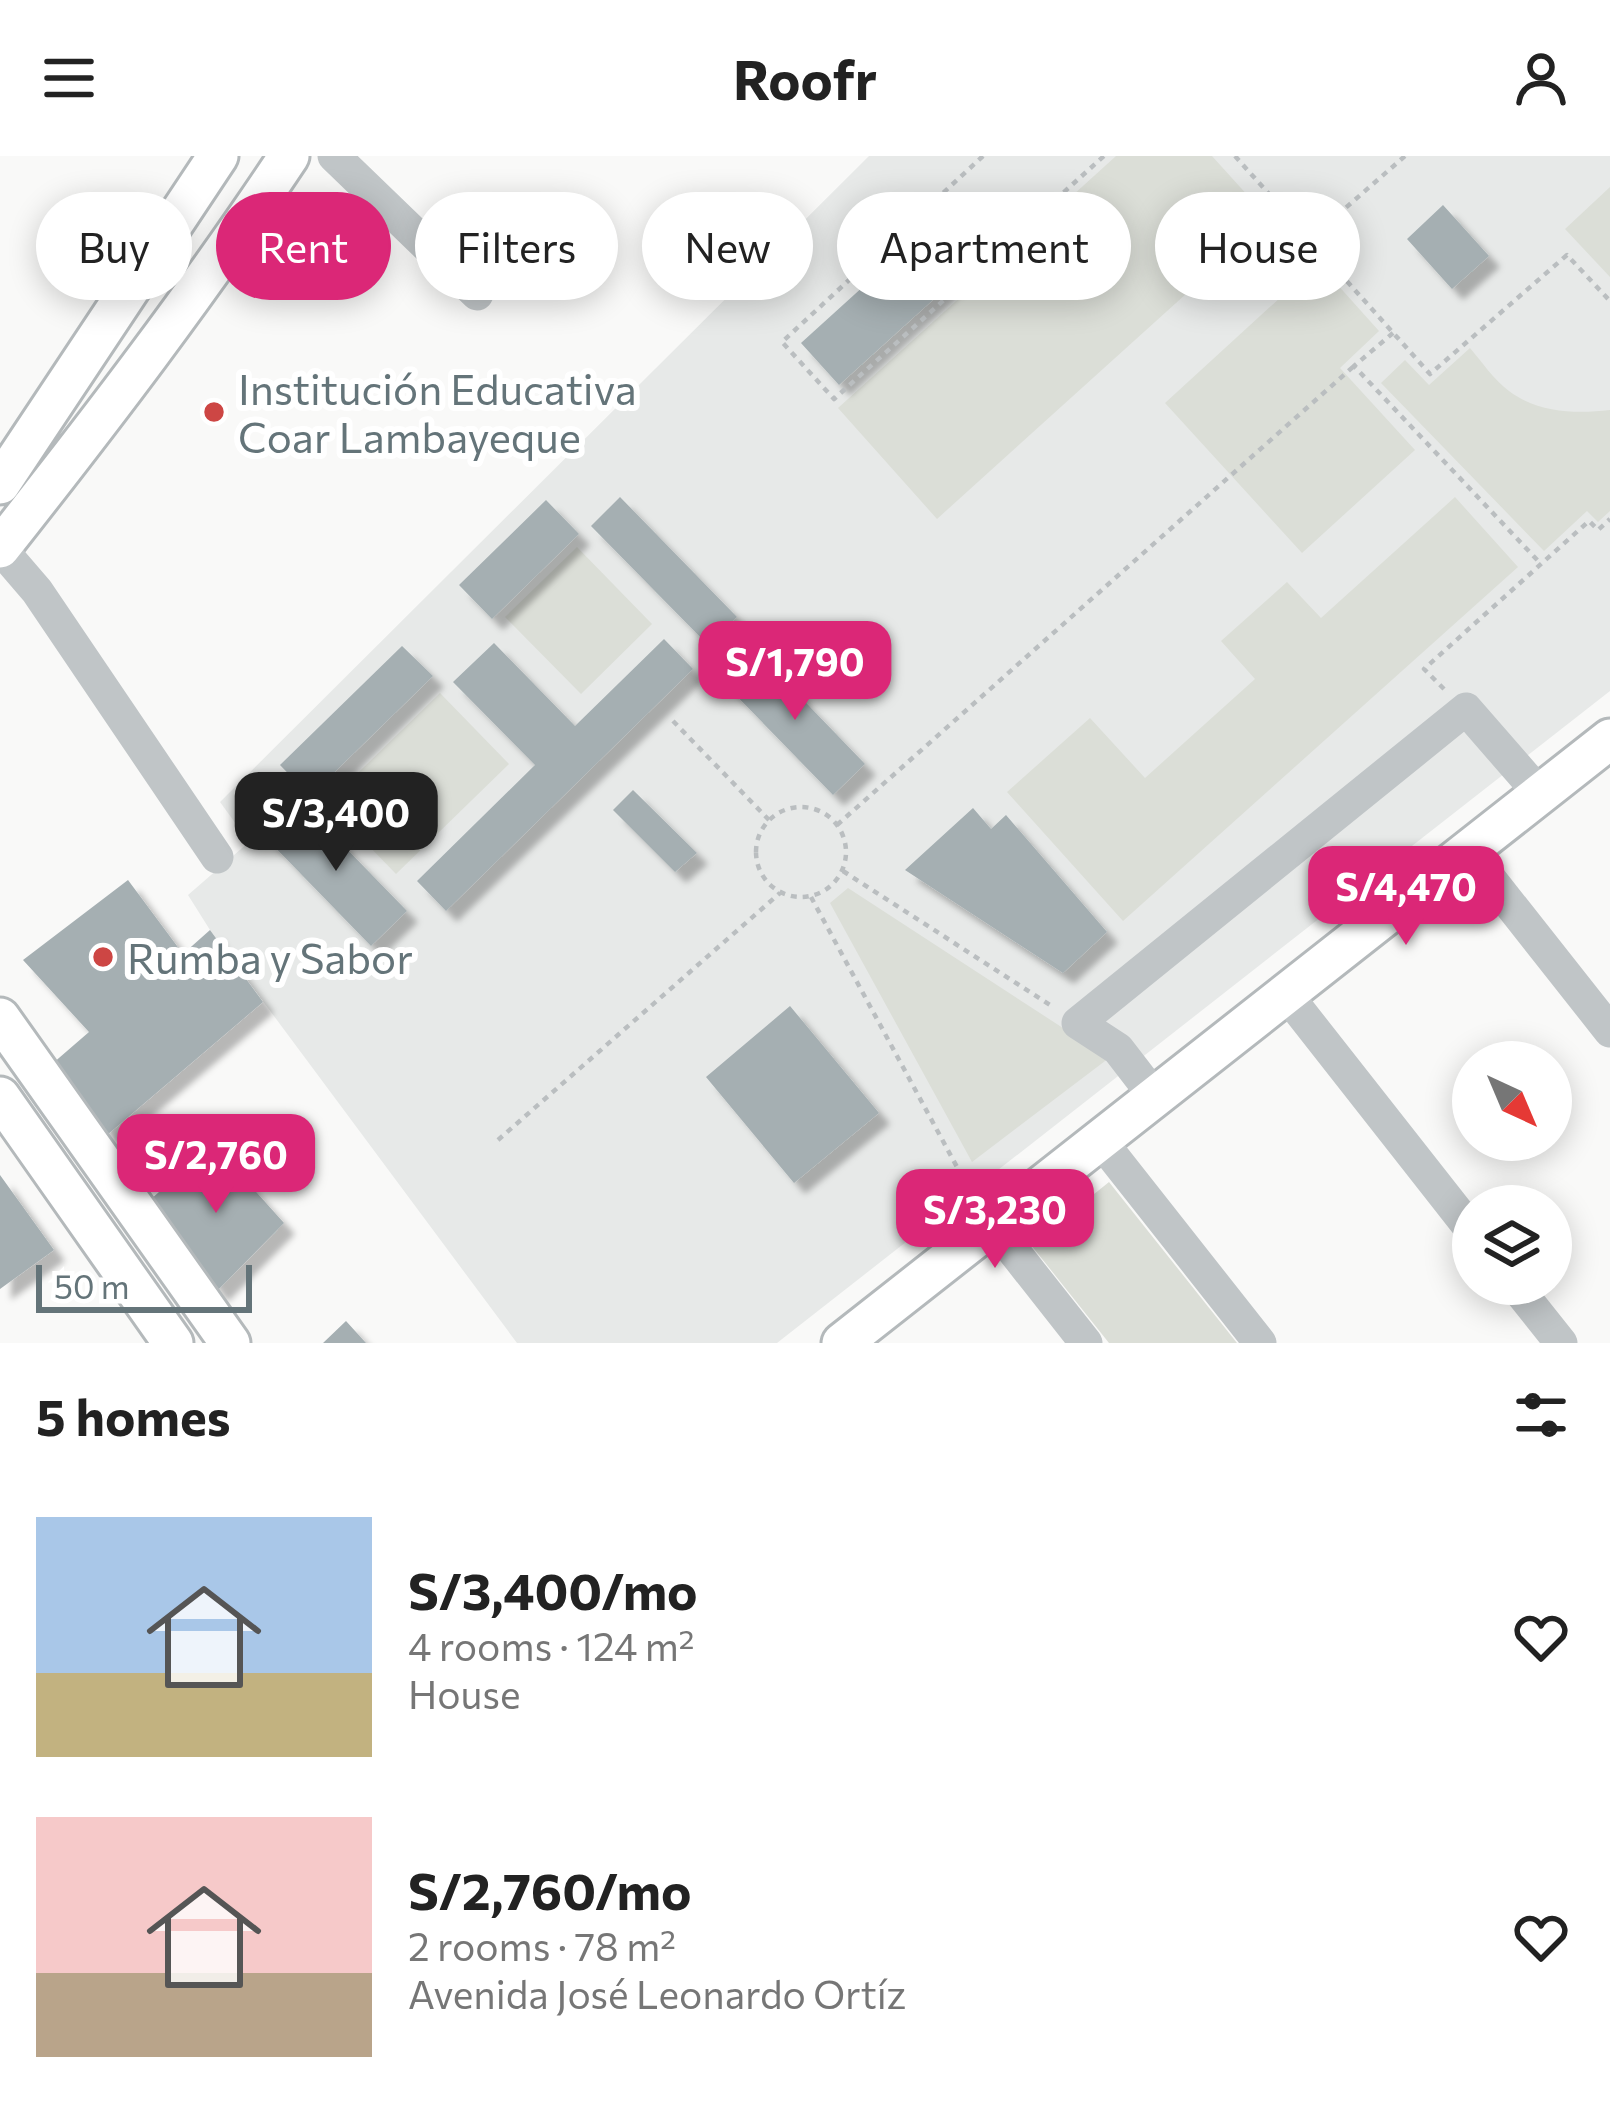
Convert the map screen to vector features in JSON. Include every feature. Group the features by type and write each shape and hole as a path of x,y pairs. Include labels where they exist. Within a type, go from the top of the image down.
{"main road":[{"path":"0,484 218,156"},
{"path":"0,548 145,362 289,156"},
{"path":"842,1343 1610,739"},
{"path":"0,1018 230,1343"},
{"path":"0,1096 173,1343"}],"street":[{"path":"334,156 415,234"},
{"path":"0,548 37,591 217,857"},
{"path":"1155,1097 1118,1049 1078,1023 1466,709 1540,794"},
{"path":"1468,851 1610,1031"},
{"path":"1286,994 1452,1205"},
{"path":"1100,1140 1260,1343"},
{"path":"993,1225 1086,1343"},
{"path":"1531,1305 1561,1343"}],"path":[{"path":"983,156 782,342 834,399 1104,156"},
{"path":"1235,156 1267,192"},
{"path":"1360,196 1405,156"},
{"path":"1360,296 1430,374 1567,255 1610,301"},
{"path":"837,825 1393,333"},
{"path":"1354,366 1541,564"},
{"path":"1466,709 1424,670 1588,520 1598,530 1610,519"},
{"path":"673,721 770,820"},
{"path":"806,807 837,825 846,843 843,871 835,883 811,897 795,898 768,884 755,855 757,839 770,820 790,808 806,807"},
{"path":"843,871 1078,1023"},
{"path":"498,1140 780,893"},
{"path":"811,897 957,1167"}],"shaded area":[{"path":"869,156 1610,156 1610,691 777,1343 517,1343 188,895 249,842 220,802 724,300 813,300 813,212"},
{"path":"1116,156 1212,156 1245,192 1155,192 1155,300 1179,300 937,519 838,408 957,300 1131,300 1131,192 1076,192"},
{"path":"1610,187 1610,277 1565,229"},
{"path":"1278,300 1351,300 1379,331 1340,368 1415,450 1302,553 1165,403"},
{"path":"1470,348 1504,387 1532,404 1571,412 1610,410 1610,511 1598,522 1587,511 1544,551 1381,383 1405,360 1429,385"},
{"path":"1455,497 1518,567 1123,921 1007,792 1090,718 1145,778 1255,679 1221,641 1287,582 1321,618"},
{"path":"577,547 652,624 581,694 505,617"},
{"path":"440,693 509,764 396,874 327,803"},
{"path":"848,888 1109,1058 972,1162 830,903"},
{"path":"1109,1182 1237,1343 1109,1343 1031,1245"}],"building":[{"path":"1443,205 1489,256 1452,289 1407,239"},
{"path":"848,300 933,300 839,385 801,343"},
{"path":"620,497 737,617 708,645 591,526"},
{"path":"546,500 579,534 492,619 459,585"},
{"path":"664,639 693,669 446,911 417,881 535,765 453,682 494,643 575,726"},
{"path":"402,646 433,676 310,796 280,765"},
{"path":"757,652 865,764 833,795 724,683"},
{"path":"633,790 697,853 675,872 613,810"},
{"path":"301,802 407,911 371,946 265,837"},
{"path":"973,808 991,829 1006,815 1107,932 1063,973 905,870"},
{"path":"128,880 183,954 210,930 263,1002 107,1135 52,1064 89,1032 23,960"},
{"path":"790,1006 879,1113 794,1183 706,1077"},
{"path":"213,1144 284,1223 217,1291 150,1200"},
{"path":"0,1175 54,1250 0,1289"},
{"path":"346,1321 366,1343 323,1343"}],"place":[{"name":"Institución Educativa Coar Lambayeque","path":"214,412"},
{"name":"Rumba y Sabor","path":"103,957"}]}
